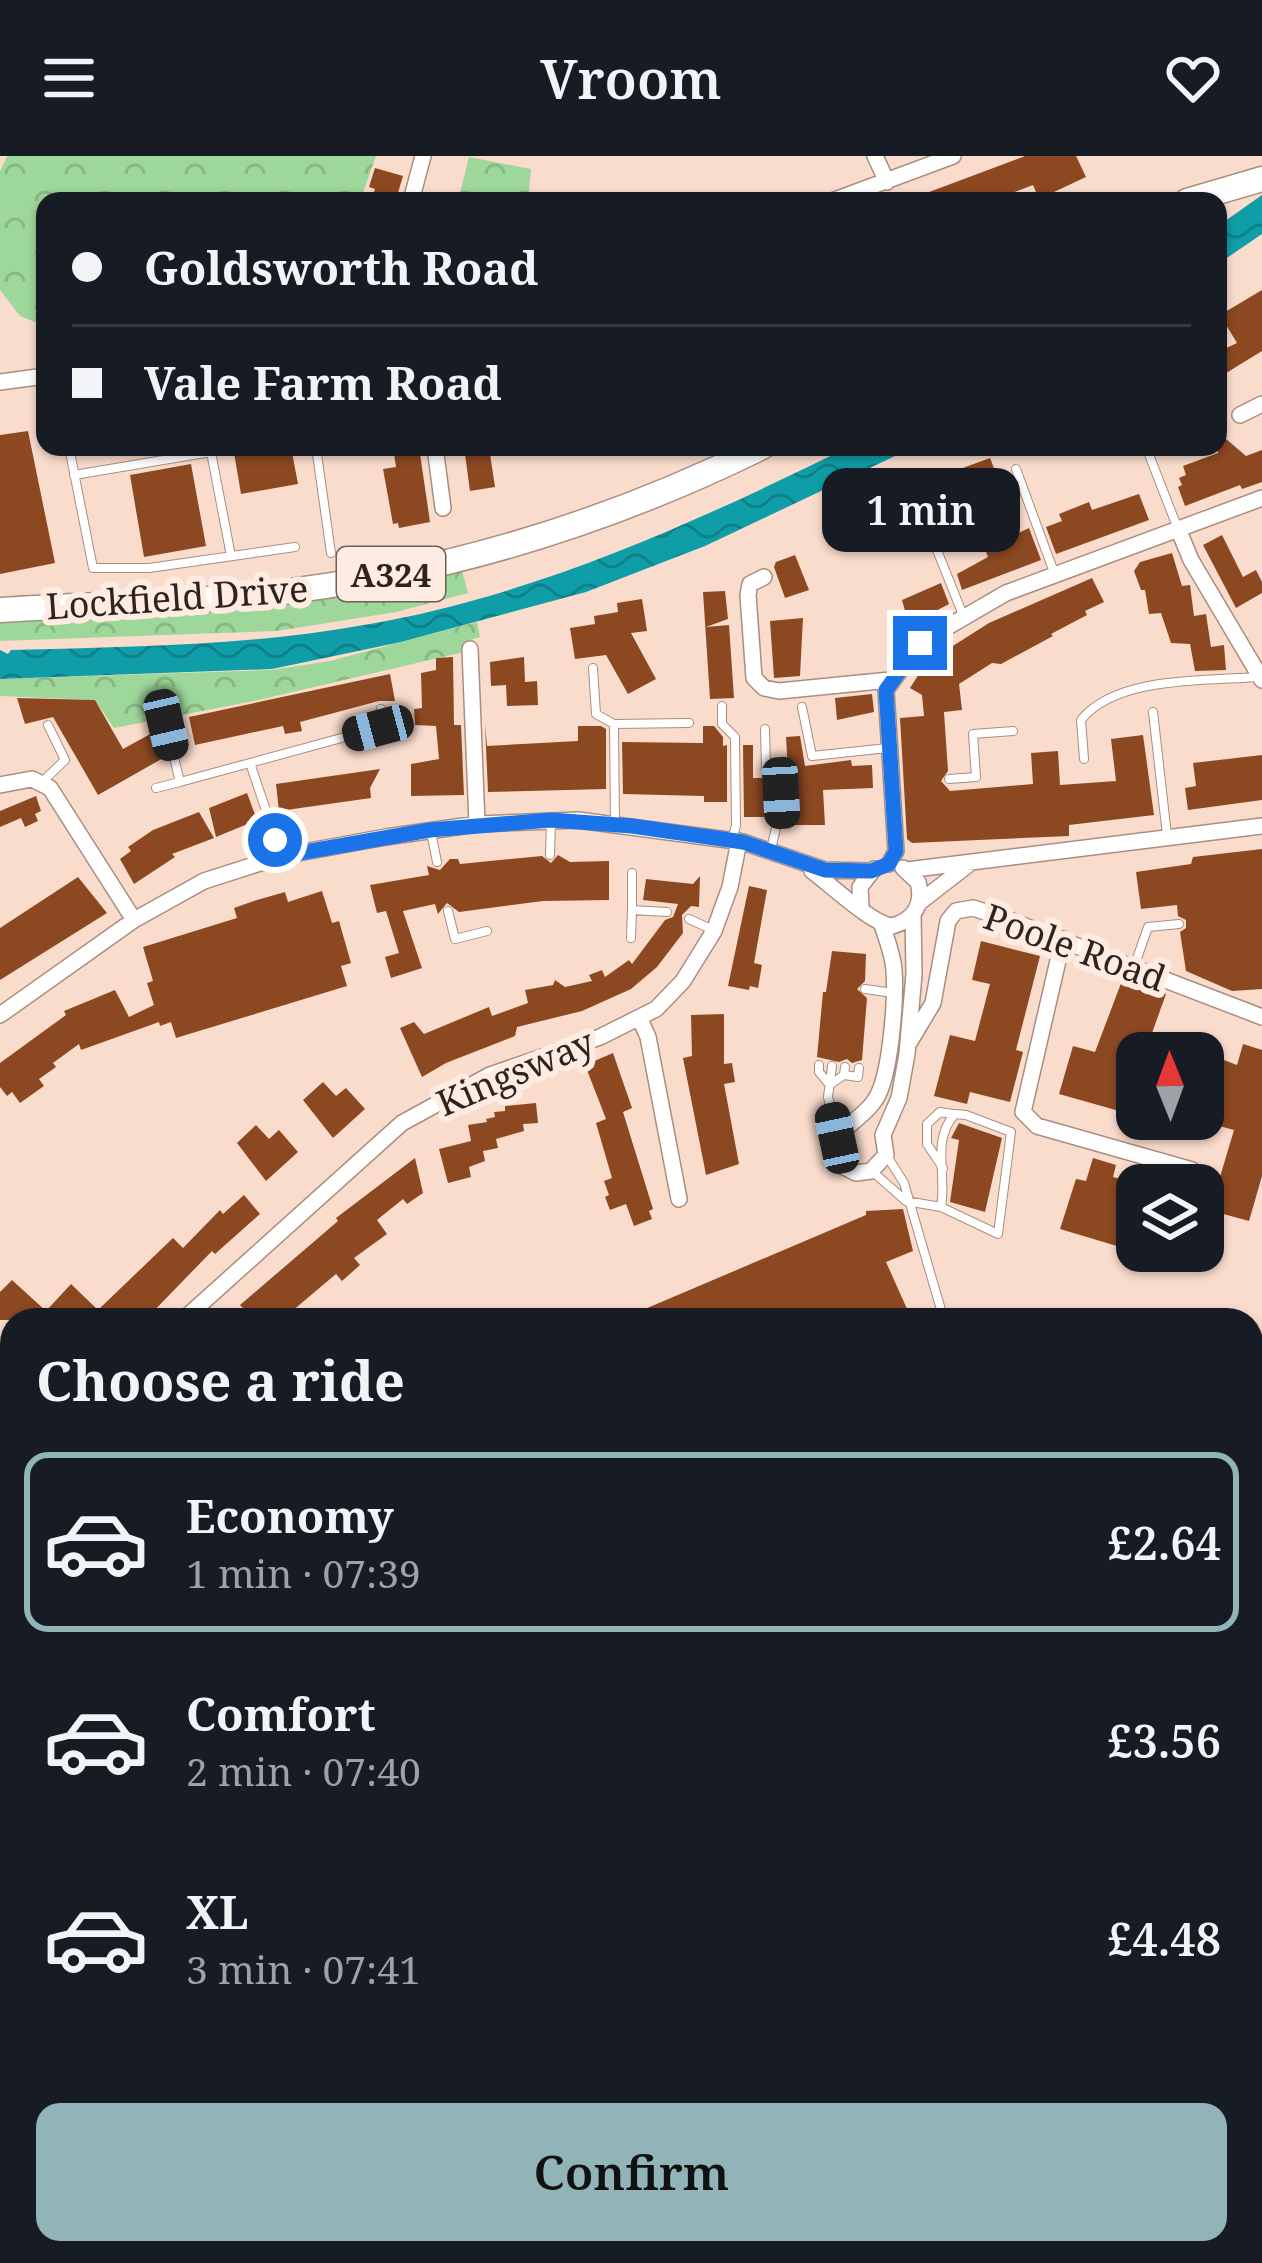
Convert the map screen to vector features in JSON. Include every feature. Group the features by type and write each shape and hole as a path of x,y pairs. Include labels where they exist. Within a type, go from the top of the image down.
{"main road":[{"path":"1203,192 1223,176 1262,163"},
{"path":"1216,192 1262,179"},
{"name":"Lockfield Drive","path":"0,610 260,595 439,564 632,505 742,456"}],"street":[{"path":"413,192 423,156"},
{"path":"874,156 886,182"},
{"path":"858,192 952,156"},
{"path":"0,382 36,377"},
{"path":"1240,416 1262,404"},
{"path":"436,456 443,508"},
{"path":"889,864 896,851 896,783 885,702 890,680 920,643 963,615 1055,574 1262,498"},
{"path":"1179,531 1191,560 1261,678"},
{"path":"764,577 750,584 748,595 754,678 760,685 779,691 890,680"},
{"path":"470,649 477,824"},
{"path":"0,785 21,779 44,782 134,920"},
{"path":"0,1015 134,920 204,881 282,856 430,830 551,820 615,824 735,840 825,870 871,871 889,864 907,870 1262,826"},
{"name":"Kingsway","path":"196,1308 402,1123 490,1075 640,1019 674,992 714,931 730,887 735,840"},
{"path":"882,925 901,923 973,861"},
{"path":"800,862 882,925 892,961 893,993 880,1093 837,1138 835,1148 842,1166 856,1174 872,1172 886,1155 883,1135 899,1098 908,1046 918,882 907,870"},
{"path":"861,907 860,887 871,871"},
{"name":"Poole Road","path":"908,1046 933,1004 948,921 956,911 974,908 1262,1017"},
{"path":"1063,939 1023,1112 1037,1126 1171,1164"},
{"path":"640,1019 648,1037 680,1198"},
{"path":"855,1123 868,1124 883,1135"}],"lane":[{"path":"71,456 93,568 149,568 295,547"},
{"path":"74,475 187,456"},
{"path":"212,456 231,556"},
{"path":"317,456 331,553"},
{"path":"1150,456 1179,531"},
{"path":"1016,469 1055,574"},
{"path":"932,540 963,615"},
{"path":"593,668 596,714 614,724 688,723"},
{"path":"1084,759 1081,720 1103,699 1136,688 1261,678"},
{"path":"722,706 722,724 735,737 735,840"},
{"path":"802,707 812,756 888,748"},
{"path":"156,788 378,728 381,710"},
{"path":"1153,712 1168,839"},
{"path":"614,724 615,824"},
{"path":"44,782 65,760 48,725"},
{"path":"166,725 180,782"},
{"path":"765,729 766,767 780,767 782,820 778,820 771,849"},
{"path":"949,779 976,777 974,734 1013,731"},
{"path":"250,763 282,856"},
{"path":"550,855 551,820"},
{"path":"430,830 437,862"},
{"path":"631,938 632,873"},
{"path":"632,910 668,912"},
{"path":"448,911 455,939 487,931"},
{"path":"689,919 714,931"},
{"path":"1134,967 1148,927 1179,923"},
{"path":"866,992 893,993"},
{"path":"819,1065 830,1085"},
{"path":"832,1066 837,1138"},
{"path":"830,1085 844,1071 858,1077 859,1069"},
{"path":"872,1172 906,1202 941,1207 998,1234 1011,1132 966,1114 940,1112 927,1124 927,1144 944,1169"},
{"path":"941,1207 941,1140 955,1114"},
{"path":"886,1155 898,1169 940,1308"}],"green space":[{"path":"7,156 376,156 363,192 36,192 36,322 20,316 0,290 0,171"},
{"path":"469,157 531,169 529,192 460,192"},
{"path":"461,566 468,593 396,612 277,631 0,641 0,620 236,611 311,601"},
{"path":"477,622 480,637 466,641 464,652 114,728 95,700 0,696 0,679 272,670 330,661"}],"water":[{"path":"1262,195 1262,234 1227,258 1227,220"},
{"path":"830,456 895,456 705,546 586,592 401,642 272,669 0,679 0,650 8,654 11,650 276,637 428,612 552,576 732,503"}],"building":[{"path":"1025,156 1076,156 1086,177 1054,192 1036,192 1033,185 1015,192 929,192"},
{"path":"375,168 403,176 398,192 374,192 369,187"},
{"path":"1262,290 1262,351 1227,372 1227,348 1237,343 1227,327 1227,311"},
{"path":"28,431 55,563 0,574 0,435"},
{"path":"1227,440 1246,456 1262,450 1262,482 1242,489 1240,485 1185,506 1178,487 1182,485 1179,478 1186,475 1183,466 1210,456 1227,456"},
{"path":"235,456 293,456 298,484 241,494"},
{"path":"394,456 420,456 430,522 399,528 398,523 393,524 383,469 396,467"},
{"path":"465,456 490,456 495,487 470,491"},
{"path":"990,458 999,481 900,525 906,538 885,547 867,503"},
{"path":"191,464 206,546 144,557 130,475"},
{"path":"1139,494 1149,520 1056,554 1046,527 1062,521 1059,514 1089,502 1092,510"},
{"path":"1029,528 1041,560 962,590 957,574 988,557 985,549"},
{"path":"1222,535 1243,577 1256,570 1262,582 1262,593 1236,608 1203,545"},
{"path":"1172,553 1182,586 1190,585 1194,616 1206,614 1211,647 1224,645 1226,670 1195,671 1190,644 1171,643 1161,613 1149,614 1145,590 1134,571 1140,562"},
{"path":"795,555 809,590 785,598 774,567"},
{"path":"1092,578 1104,602 1053,636 1001,664 992,663 959,684 962,710 944,712 948,771 941,781 950,791 1033,784 1031,753 1058,751 1060,785 1116,781 1111,739 1143,735 1154,815 1069,825 1069,836 912,843 907,839 900,718 924,716 922,695 910,688 926,663 989,623"},
{"path":"941,583 949,604 909,625 902,600"},
{"path":"725,591 728,619 706,627 729,625 734,698 710,699 703,592"},
{"path":"642,599 647,631 631,633 656,679 628,694 606,655 575,659 570,628 595,624 594,616 618,612 617,603"},
{"path":"803,618 800,676 774,678 770,621"},
{"path":"453,657 454,725 461,725 464,795 411,796 411,764 439,759 436,726 415,725 414,709 422,708 421,673 436,670 436,658"},
{"path":"524,657 525,682 537,681 538,705 507,706 506,685 491,686 490,662"},
{"path":"390,674 395,701 300,722 302,731 285,734 283,726 195,745 189,717"},
{"path":"872,694 874,712 837,720 835,698"},
{"path":"17,698 95,700 123,749 154,732 165,757 98,795 53,717 25,724"},
{"path":"485,724 487,746 578,741 578,726 601,726 606,729 606,789 488,792"},
{"path":"703,726 714,726 723,737 723,746 727,745 727,802 704,802 704,796 623,794 622,742 703,743"},
{"path":"800,736 805,766 851,760 852,766 872,765 873,788 823,790 825,825 791,825 786,737"},
{"path":"743,745 753,745 753,778 772,778 770,817 744,817"},
{"path":"1262,755 1262,800 1188,810 1185,788 1196,786 1193,763"},
{"path":"380,769 370,788 371,798 279,811 276,784"},
{"path":"247,793 257,820 216,837 209,808"},
{"path":"36,796 41,811 35,814 38,821 25,827 21,818 0,827 0,811"},
{"path":"199,812 214,838 172,854 175,857 134,884 120,859 131,851 128,847 153,830"},
{"path":"1262,849 1262,989 1232,991 1186,971 1180,932 1186,920 1178,916 1177,905 1141,909 1136,872 1191,864 1193,857"},
{"path":"558,855 570,862 609,861 609,900 543,901 459,912 447,903 438,914 435,904 403,911 422,968 391,978 385,957 399,953 386,911 377,913 370,885 429,875 427,866 440,870 450,859 460,864 542,856 551,863"},
{"path":"700,876 699,907 691,906 682,915 683,933 657,967 631,989 582,1011 517,1027 515,1036 422,1077 400,1028 414,1022 424,1034 489,1007 492,1016 528,1003 525,990 553,985 555,980 565,987 592,981 589,975 602,970 605,977 629,960 632,964 665,920 673,917 678,904 643,900 646,879 693,884"},
{"path":"78,877 107,913 0,980 0,928"},
{"path":"749,886 767,890 754,963 762,965 758,988 750,986 749,990 728,986"},
{"path":"322,891 332,923 339,921 351,963 341,966 347,986 176,1038 171,1022 160,1026 159,1022 81,1050 79,1044 39,1079 44,1086 20,1103 0,1087 0,1063 66,1015 64,1011 115,990 129,1017 154,1005 143,947 237,918 234,908 257,900 285,892 288,902"},
{"path":"981,941 1040,956 1016,1050 1023,1052 1010,1102 970,1092 967,1104 934,1096 950,1035 975,1041 990,984 972,980"},
{"path":"832,951 866,954 865,981 857,989 867,998 862,1060 852,1063 817,1057"},
{"path":"1123,978 1166,994 1152,1032 1116,1032 1116,1110 1059,1094 1073,1046 1095,1052"},
{"path":"724,1014 724,1064 732,1063 735,1082 724,1084 739,1164 706,1175 683,1058 692,1056 691,1015"},
{"path":"1243,1044 1262,1050 1262,1176 1249,1221 1224,1214 1224,1164 1234,1130 1224,1127 1224,1060 1237,1065"},
{"path":"613,1053 632,1108 623,1112 653,1209 649,1211 652,1219 634,1226 626,1204 610,1210 605,1197 609,1195 604,1181 612,1178 596,1123 606,1119 587,1070 594,1067 592,1062"},
{"path":"323,1082 336,1096 346,1088 365,1109 333,1138 303,1100"},
{"path":"536,1103 538,1123 523,1124 524,1131 496,1139 498,1148 483,1151 485,1161 469,1167 471,1177 448,1183 439,1149 471,1141 468,1125 487,1122 495,1117 494,1112 505,1111 505,1106"},
{"path":"959,1123 1002,1138 985,1212 950,1202 959,1140 951,1138"},
{"path":"256,1125 269,1139 279,1130 298,1152 266,1181 237,1143"},
{"path":"415,1158 423,1193 407,1204 403,1199 377,1220 387,1234 354,1258 360,1265 342,1281 336,1274 296,1308 240,1305 338,1221"},
{"path":"1093,1158 1116,1165 1116,1246 1060,1229 1076,1179 1086,1181"},
{"path":"244,1195 260,1214 215,1254 212,1251 157,1308 100,1308 173,1238 183,1248 220,1210 223,1214"},
{"path":"903,1209 913,1251 886,1262 907,1308 647,1308 866,1215 866,1211"},
{"path":"12,1280 43,1308 0,1308 0,1292"},
{"path":"71,1284 96,1308 49,1308"}],"route":[{"path":"275,840 282,856 477,824 578,820 743,842 825,870 871,871 889,864 896,851 886,690 920,643"}]}
